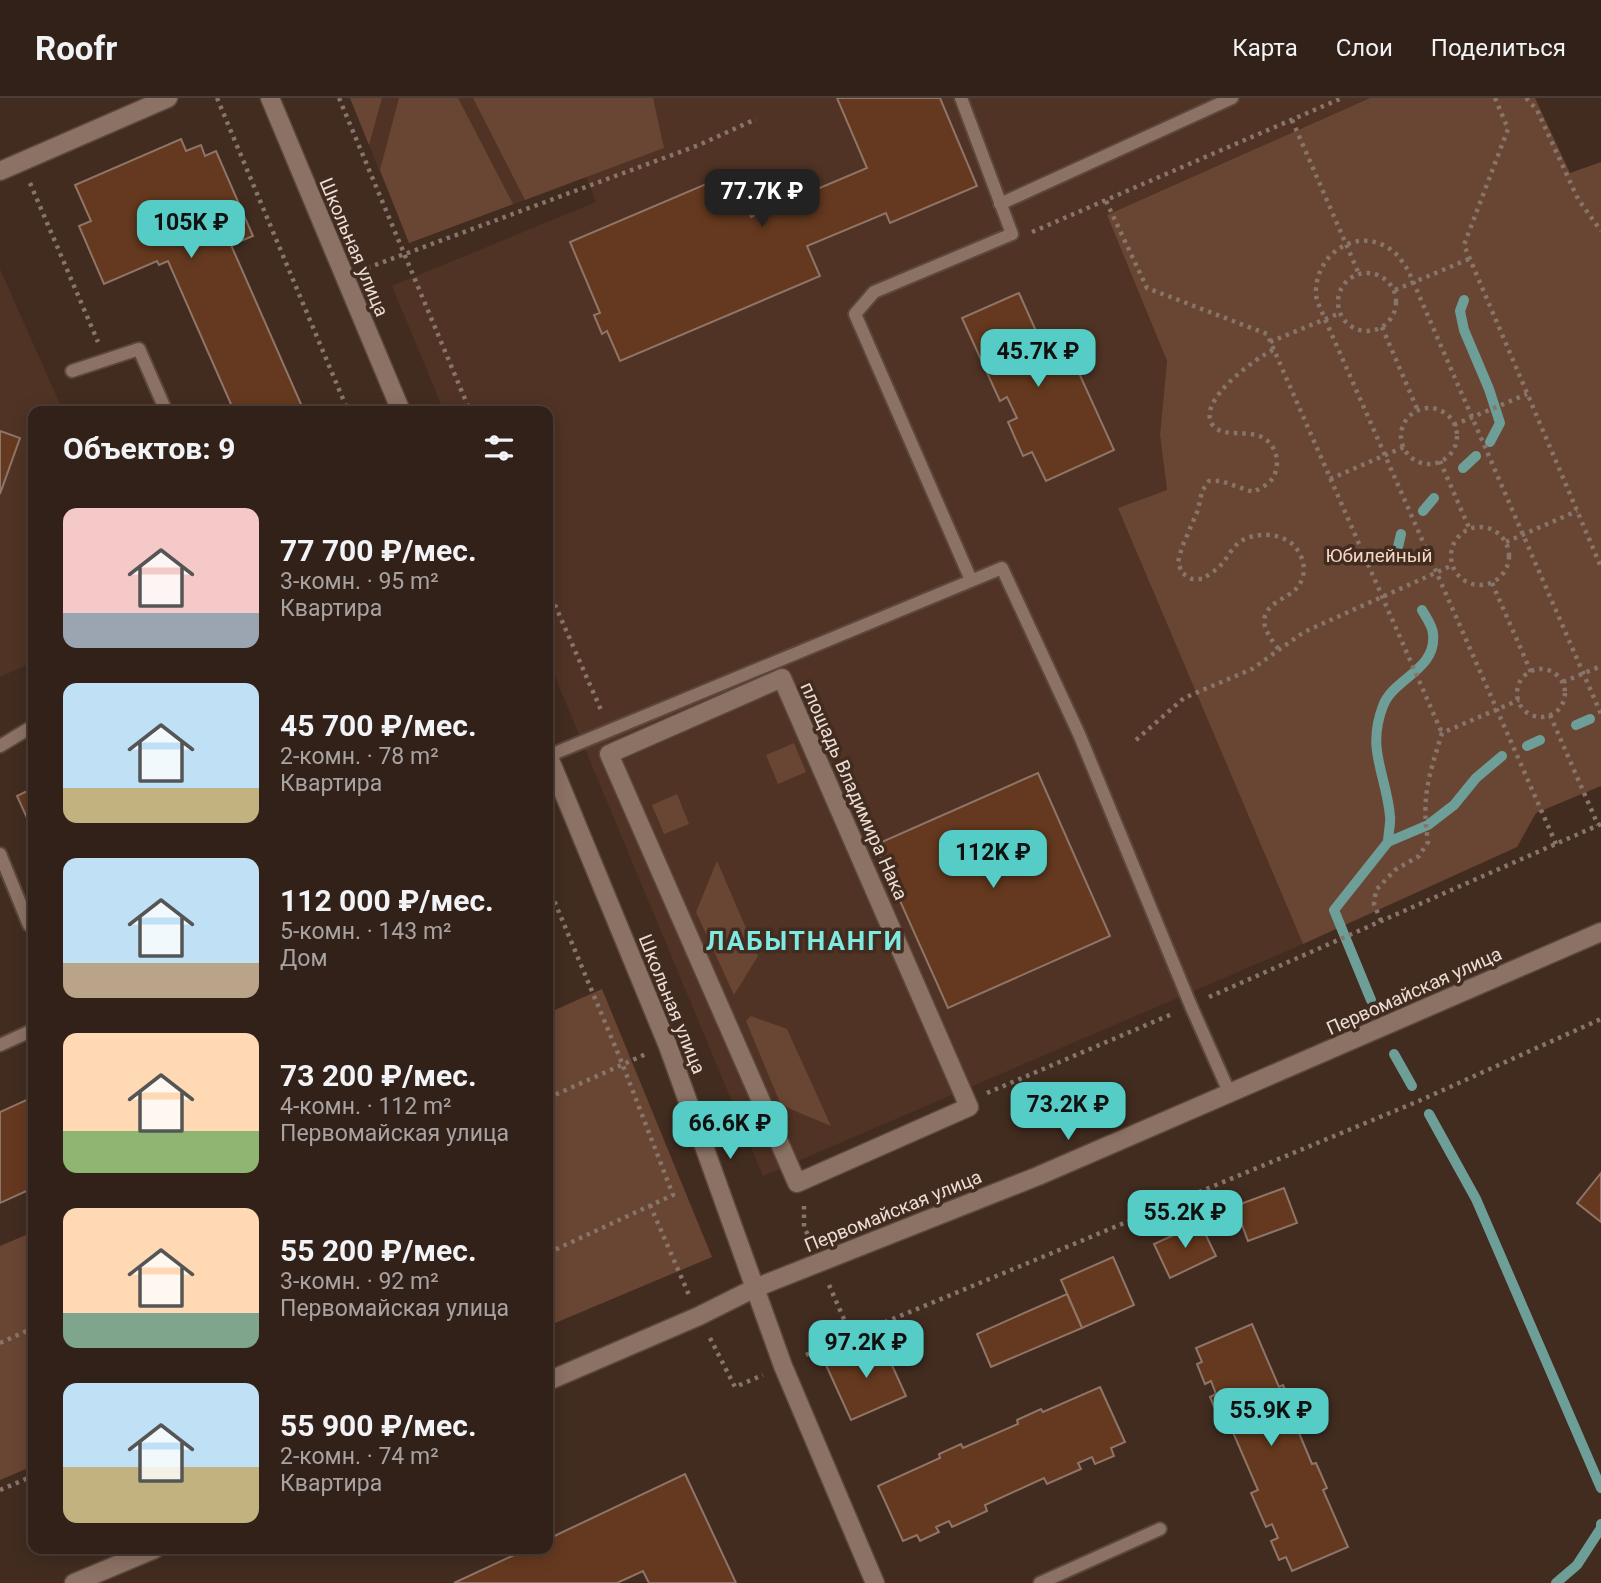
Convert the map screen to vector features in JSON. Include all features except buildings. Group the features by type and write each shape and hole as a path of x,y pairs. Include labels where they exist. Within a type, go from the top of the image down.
{"street":[{"path":"0,171 168,98"},
{"name":"Школьная улица","path":"270,98 399,406"},
{"name":"площадь Владимира Нака","path":"805,1179 797,1183 609,754 782,678 967,1102"},
{"name":"Школьная улица","path":"553,768 668,1046 783,1366 875,1583"},
{"name":"Первомайская улица","path":"553,1379 699,1316 755,1288 1038,1176 1601,932"},
{"path":"805,1179 969,1107 967,1102"},
{"path":"74,1583 143,1554"}],"lane":[{"path":"961,98 1012,234 874,292 855,314 971,580"},
{"path":"1000,204 1232,98"},
{"path":"72,371 139,349 164,406"},
{"path":"553,754 1002,568 1079,734 1230,1094"},
{"path":"0,746 28,729"},
{"path":"0,854 28,923"},
{"path":"0,1045 28,1032"},
{"path":"1041,1583 1160,1529"}],"path":[{"path":"217,98 346,406"},
{"path":"339,98 468,406"},
{"path":"1012,234 1033,232 1342,98"},
{"path":"1495,98 1508,129 1464,246 1601,567"},
{"path":"1526,98 1537,110 1578,200 1601,231"},
{"path":"343,277 699,145 755,118"},
{"path":"1292,120 1359,274"},
{"path":"22,162 105,359"},
{"path":"1106,201 1147,288 1267,334 1442,733 1428,777 1424,811 1428,842 1419,856 1395,870 1376,890 1374,904 1381,921"},
{"path":"1556,844 1316,296 1320,269 1329,255 1346,244 1361,240 1383,245 1394,251 1408,270 1601,714"},
{"path":"1395,290 1469,258"},
{"path":"1371,272 1380,275 1395,290 1396,310 1382,327 1364,331 1354,328 1340,313 1339,294 1350,277 1371,272"},
{"path":"1270,342 1340,313"},
{"path":"1382,327 1418,411"},
{"path":"1273,350 1257,358 1220,393 1210,415 1212,425 1222,432 1251,432 1265,439 1274,450 1278,461 1274,477 1253,492 1220,481 1209,481 1202,491 1198,510 1178,562 1182,573 1192,579 1203,579 1220,567 1241,541 1269,535 1287,540 1297,549 1304,565 1302,579 1293,594 1274,604 1265,613 1264,622 1268,633 1279,650"},
{"path":"1454,425 1527,394"},
{"path":"1430,408 1440,410 1454,425 1456,442 1452,451 1440,461 1428,464 1419,462 1410,457 1404,447 1402,430 1405,421 1418,411 1430,408"},
{"path":"1330,479 1404,447"},
{"path":"1440,461 1470,530"},
{"path":"1506,542 1577,511"},
{"path":"1482,527 1492,530 1506,542 1510,553 1508,564 1504,573 1493,583 1478,586 1460,577 1453,565 1452,549 1456,540 1470,530 1482,527"},
{"path":"1136,740 1184,698 1252,669 1304,632 1453,565"},
{"path":"1493,583 1531,672"},
{"path":"1563,682 1601,666"},
{"path":"1539,669 1556,674 1563,682 1564,700 1559,708 1550,715 1534,716 1526,712 1519,700 1518,686 1523,678 1539,669"},
{"path":"1442,733 1519,700"},
{"path":"1318,949 1599,825 1550,715"},
{"path":"553,898 622,1063 673,1195 553,1251"},
{"path":"783,1366 851,1335 1421,1100 1601,1019"},
{"path":"967,1102 1079,1054"},
{"path":"553,1096 622,1063"},
{"path":"805,1179 804,1227 851,1335"},
{"path":"0,1343 28,1330"},
{"path":"0,1490 28,1478"}],"shaded area":[{"path":"350,98 1370,98 1107,215 1167,361 1160,435 1167,490 1119,508 1303,944 763,1176 553,672 553,406 442,406 392,286 596,202 586,177 409,243"},
{"path":"0,269 61,406 28,406 28,664 0,677"}],"green space":[{"path":"350,98 382,98 369,145"},
{"path":"399,98 458,98 513,204 409,243 380,170"},
{"path":"473,98 653,98 664,148 525,200"},
{"name":"Юбилейный","path":"1370,98 1535,98 1570,173 1601,162 1601,786 1536,813 1517,847 1303,944 1118,508 1167,490 1160,435 1167,361 1107,215"},
{"path":"794,743 806,772 778,784 766,755"},
{"path":"677,794 689,824 664,834 652,805"},
{"path":"717,861 758,956 734,995 696,912"},
{"path":"602,989 712,1257 553,1324 553,1011"},
{"path":"751,1016 787,1029 831,1126 781,1105 746,1021"},
{"path":"28,1234 28,1468 0,1480 0,1246"}],"waterway":[{"path":"1464,300 1460,311 1464,330 1500,423 1490,442"},
{"path":"1463,468 1476,456"},
{"path":"1423,511 1434,498"},
{"path":"1398,558 1401,534"},
{"path":"1388,842 1390,816 1377,749 1378,722 1388,696 1422,665 1432,646 1432,628 1422,610"},
{"path":"1576,725 1590,719"},
{"path":"1527,746 1540,740"},
{"path":"1371,1000 1334,910 1388,842 1428,825 1454,805 1476,778 1502,756"},
{"path":"1394,1054 1412,1086"},
{"path":"1429,1114 1476,1199 1601,1488"},
{"path":"1556,1583 1577,1565 1601,1524"}],"district":[{"name":"ЛАБЫТНАНГИ","path":"805,941"}]}
